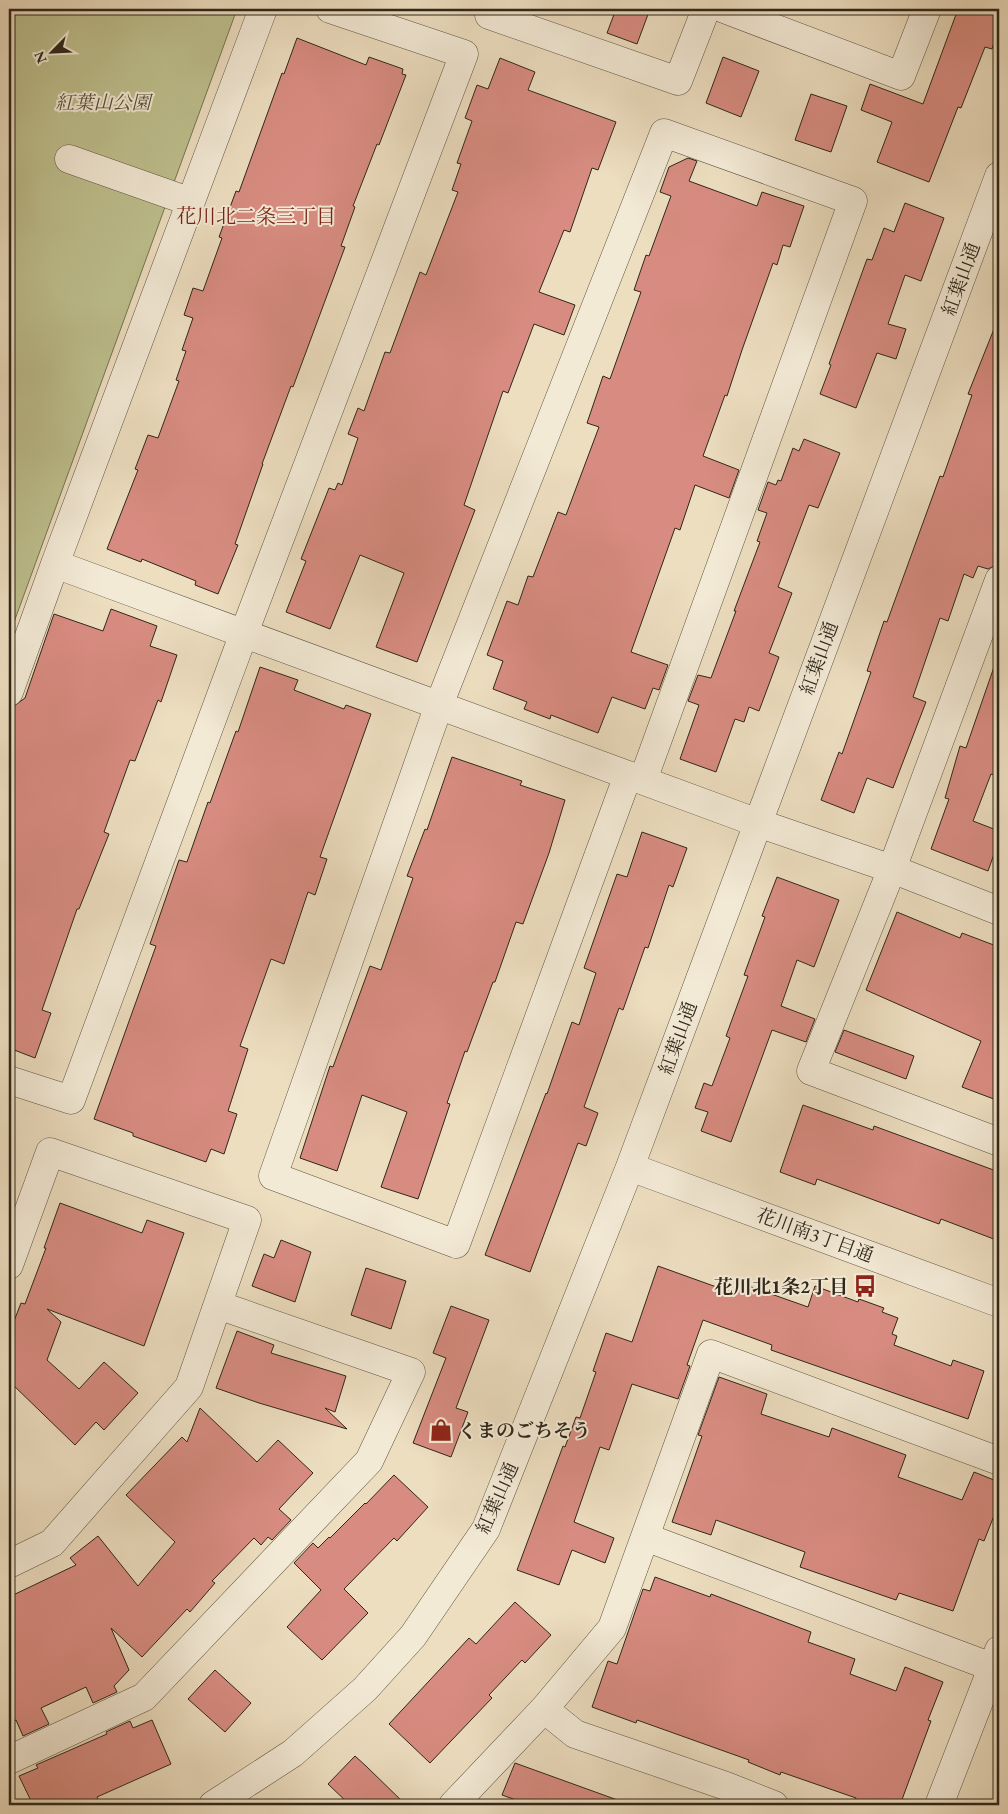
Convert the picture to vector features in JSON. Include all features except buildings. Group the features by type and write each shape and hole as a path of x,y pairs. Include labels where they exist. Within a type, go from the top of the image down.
{"street":[{"path":"9,692 263,9"},
{"path":"9,1080 71,1100 244,633 464,54 330,9"},
{"path":"491,9 489,15 678,81 706,9"},
{"path":"724,9 901,76 927,9"},
{"path":"664,133 853,201 636,778 456,1244 273,1176 440,705 664,133"},
{"path":"69,159 191,202"},
{"name":"紅葉山通","path":"213,1805 294,1753 365,1689 413,1636 486,1530 630,1167 999,176"},
{"path":"56,564 758,823 892,869 999,911"},
{"path":"999,580 892,869 811,1071 999,1142"},
{"path":"9,1265 50,1152 247,1220 189,1387 52,1542 9,1564"},
{"name":"花川南3丁目通","path":"630,1167 999,1303"},
{"path":"9,1760 144,1697 369,1461 411,1372 218,1305"},
{"path":"453,1805 544,1709 612,1628 711,1354 999,1461"},
{"path":"645,1537 996,1658 939,1805"},
{"path":"544,1709 575,1734 722,1796 774,1805"}],"green space":[{"name":"紅葉山公園","path":"9,9 237,9 9,636"}],"place":[{"name":"花川北1条2丁目","path":"865,1286"},
{"name":"くまのごちそう","path":"441,1430"}],"district":[{"name":"花川北二条三丁目","path":"256,216"}]}
